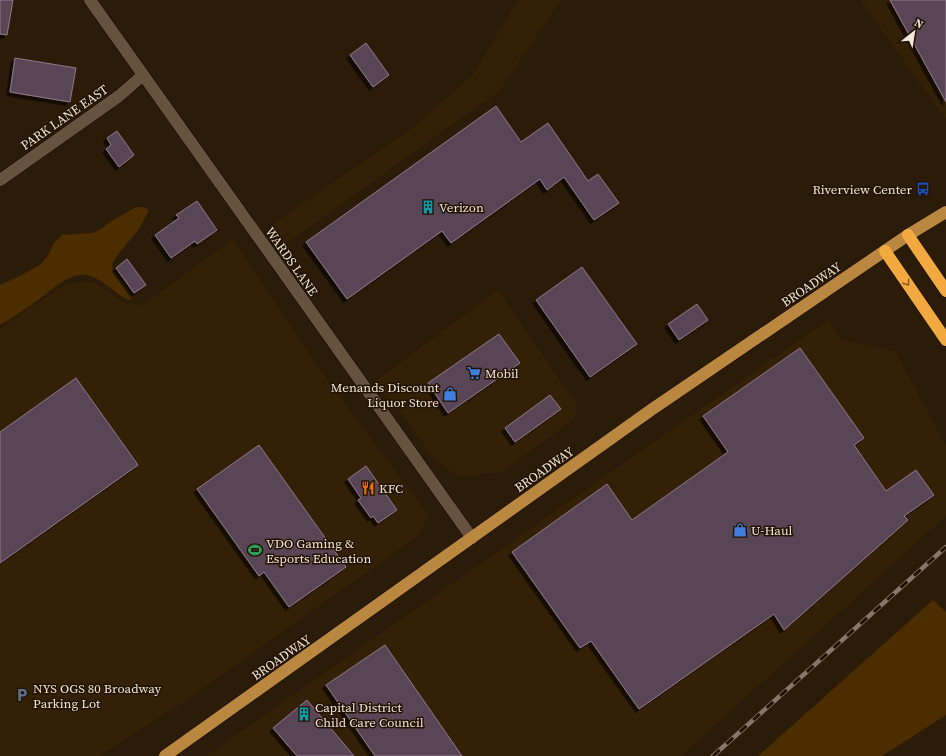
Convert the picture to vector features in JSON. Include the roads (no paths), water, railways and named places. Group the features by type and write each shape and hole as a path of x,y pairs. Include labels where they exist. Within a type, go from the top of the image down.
{"highway":[{"path":"908,235 946,291"},
{"path":"885,250 946,340"}],"main road":[{"name":"BROADWAY","path":"165,756 651,410 885,250 946,212"}],"street":[{"name":"WARDS LANE","path":"90,0 472,538"},
{"name":"PARK LANE EAST","path":"0,180 119,96 143,75"}],"railway":[{"path":"713,756 946,547"}],"place":[{"name":"Riverview Center","path":"923,189"},
{"name":"Verizon","path":"428,207"},
{"name":"Mobil","path":"474,373"},
{"name":"Menands Discount Liquor Store","path":"450,394"},
{"name":"KFC","path":"368,488"},
{"name":"U-Haul","path":"740,530"},
{"name":"VDO Gaming & Esports Education","path":"255,550"},
{"name":"NYS OGS 80 Broadway Parking Lot","path":"22,695"},
{"name":"Capital District Child Care Council","path":"304,714"}]}
